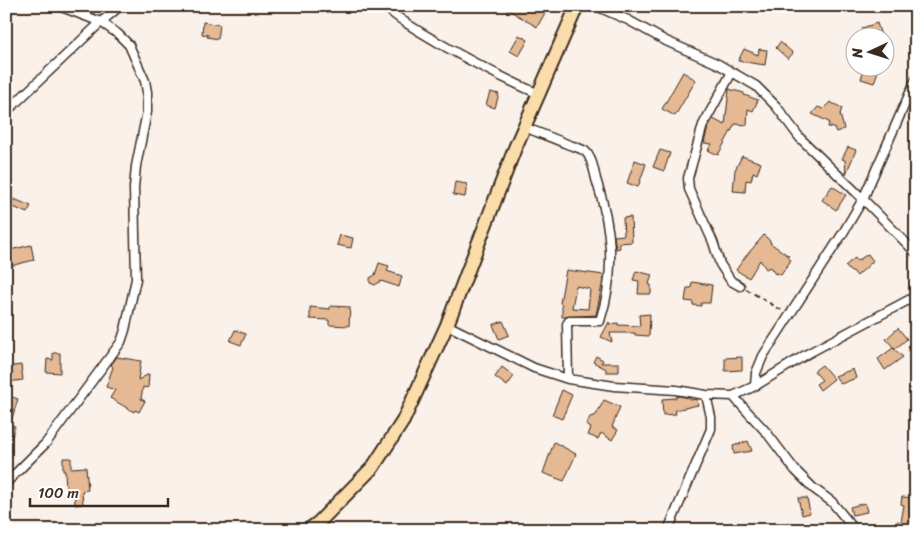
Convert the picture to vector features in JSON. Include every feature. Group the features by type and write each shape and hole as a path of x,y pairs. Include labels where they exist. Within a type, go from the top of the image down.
{"main road":[{"path":"308,530 318,523 373,467 403,421 447,326 524,127 577,6"}],"street":[{"path":"6,483 46,443 121,342 130,309 136,268 134,188 136,166 148,112 145,81 129,45 118,34 101,22 59,6"},
{"path":"6,112 120,6"},
{"path":"384,6 406,24 450,50 495,74 539,94"},
{"path":"596,6 628,20 756,86 776,106 800,138 916,253"},
{"path":"732,72 703,124 688,178 689,189 713,242 720,264 731,280 740,286"},
{"path":"755,386 756,373 762,356 844,233 863,199 916,79"},
{"path":"524,127 587,153 606,215 610,238 611,270 606,300 600,321 573,321 567,324 568,379"},
{"path":"447,326 534,368 568,379 614,386 676,390 706,396 733,396 755,386 806,354 916,296"},
{"path":"668,530 711,428 711,417 706,396"},
{"path":"733,396 767,433 795,470 813,488 832,502 855,530"}],"path":[{"path":"740,286 789,315"}],"building":[{"path":"502,6 549,6 537,27"},
{"path":"203,22 220,25 218,39 202,34"},
{"path":"877,23 879,28 862,28"},
{"path":"519,35 528,40 519,56 510,51"},
{"path":"780,42 793,53 788,59 776,48"},
{"path":"744,49 758,55 759,49 767,50 765,65 738,61"},
{"path":"683,72 696,80 675,116 662,109"},
{"path":"861,78 876,78 874,83"},
{"path":"729,89 744,93 744,95 758,100 753,111 748,109 747,125 735,124 718,155 708,150 712,144 704,143 708,127 713,119 725,125"},
{"path":"490,92 499,94 495,108 486,105"},
{"path":"830,102 842,108 840,114 844,129 836,132 834,128 828,127 829,122 812,114 818,107 823,109"},
{"path":"848,147 856,150 846,174 845,160 842,159"},
{"path":"660,150 670,153 664,171 653,167"},
{"path":"742,156 761,163 757,174 753,172 751,181 746,180 745,192 733,191 735,170"},
{"path":"635,160 646,164 638,187 627,183"},
{"path":"455,182 467,184 465,197 453,195"},
{"path":"832,186 846,195 836,210 822,200"},
{"path":"14,199 31,206 27,213 11,206"},
{"path":"631,217 632,242 619,243 620,248 616,249 614,236 624,235 623,218"},
{"path":"340,235 353,238 351,248 337,245"},
{"path":"764,235 770,243 789,256 787,257 791,260 781,275 775,274 770,267 766,269 760,260 749,278 736,270"},
{"path":"31,245 34,260 6,267 6,251"},
{"path":"868,254 873,261 857,276 845,266 855,258 857,261"},
{"path":"379,263 389,266 387,271 402,276 399,287 381,281 375,285 370,283 370,278 375,275"},
{"path":"566,270 604,275 596,315 562,317 562,304 560,303","holes":["576,286 590,289 588,309 572,308"]},
{"path":"636,271 652,275 649,284 651,285 651,294 638,294 639,281 633,280"},
{"path":"692,282 712,285 710,303 701,303 701,306 685,301 687,288 691,288"},
{"path":"330,306 350,307 349,326 329,325 329,320 310,319 310,307 330,309"},
{"path":"650,314 649,336 635,335 635,333 610,333 612,342 601,337 609,322 609,324 618,323 618,325 640,326 639,315"},
{"path":"503,321 509,335 499,339 493,325"},
{"path":"898,328 907,339 895,349 886,339"},
{"path":"235,330 246,334 241,345 230,341"},
{"path":"893,348 903,357 885,370 878,359"},
{"path":"53,353 60,353 60,373 46,372 47,359 53,360"},
{"path":"596,356 603,360 601,363 619,363 619,372 606,372 606,369 593,362"},
{"path":"117,357 141,361 138,380 149,374 148,388 143,387 141,399 145,401 139,412 135,410 134,412 110,398 115,390 106,387 113,367 111,365"},
{"path":"742,357 742,370 725,371 725,358"},
{"path":"21,365 23,380 8,382 6,367"},
{"path":"822,365 834,379 820,390 816,384 822,380 814,371"},
{"path":"502,367 514,376 507,386 495,377"},
{"path":"853,369 856,378 841,384 835,376"},
{"path":"562,390 572,395 562,419 552,415"},
{"path":"6,395 18,399 10,425 15,426 8,449 6,449"},
{"path":"679,396 690,398 690,400 697,399 698,405 675,410 676,414 663,415 662,399"},
{"path":"604,400 620,407 612,427 618,430 612,440 601,433 598,439 588,435 591,428 586,425 590,417 596,415"},
{"path":"748,441 752,451 734,454 733,446"},
{"path":"554,442 576,454 564,481 543,473"},
{"path":"63,458 71,458 71,468 86,467 88,490 82,491 83,504 75,505 74,489 66,490"},
{"path":"902,497 916,498 916,516 914,515 911,530 896,530 897,521 901,522 904,505 901,504"},
{"path":"798,498 807,498 810,513 802,515"},
{"path":"865,503 867,512 852,515 850,507"}]}
